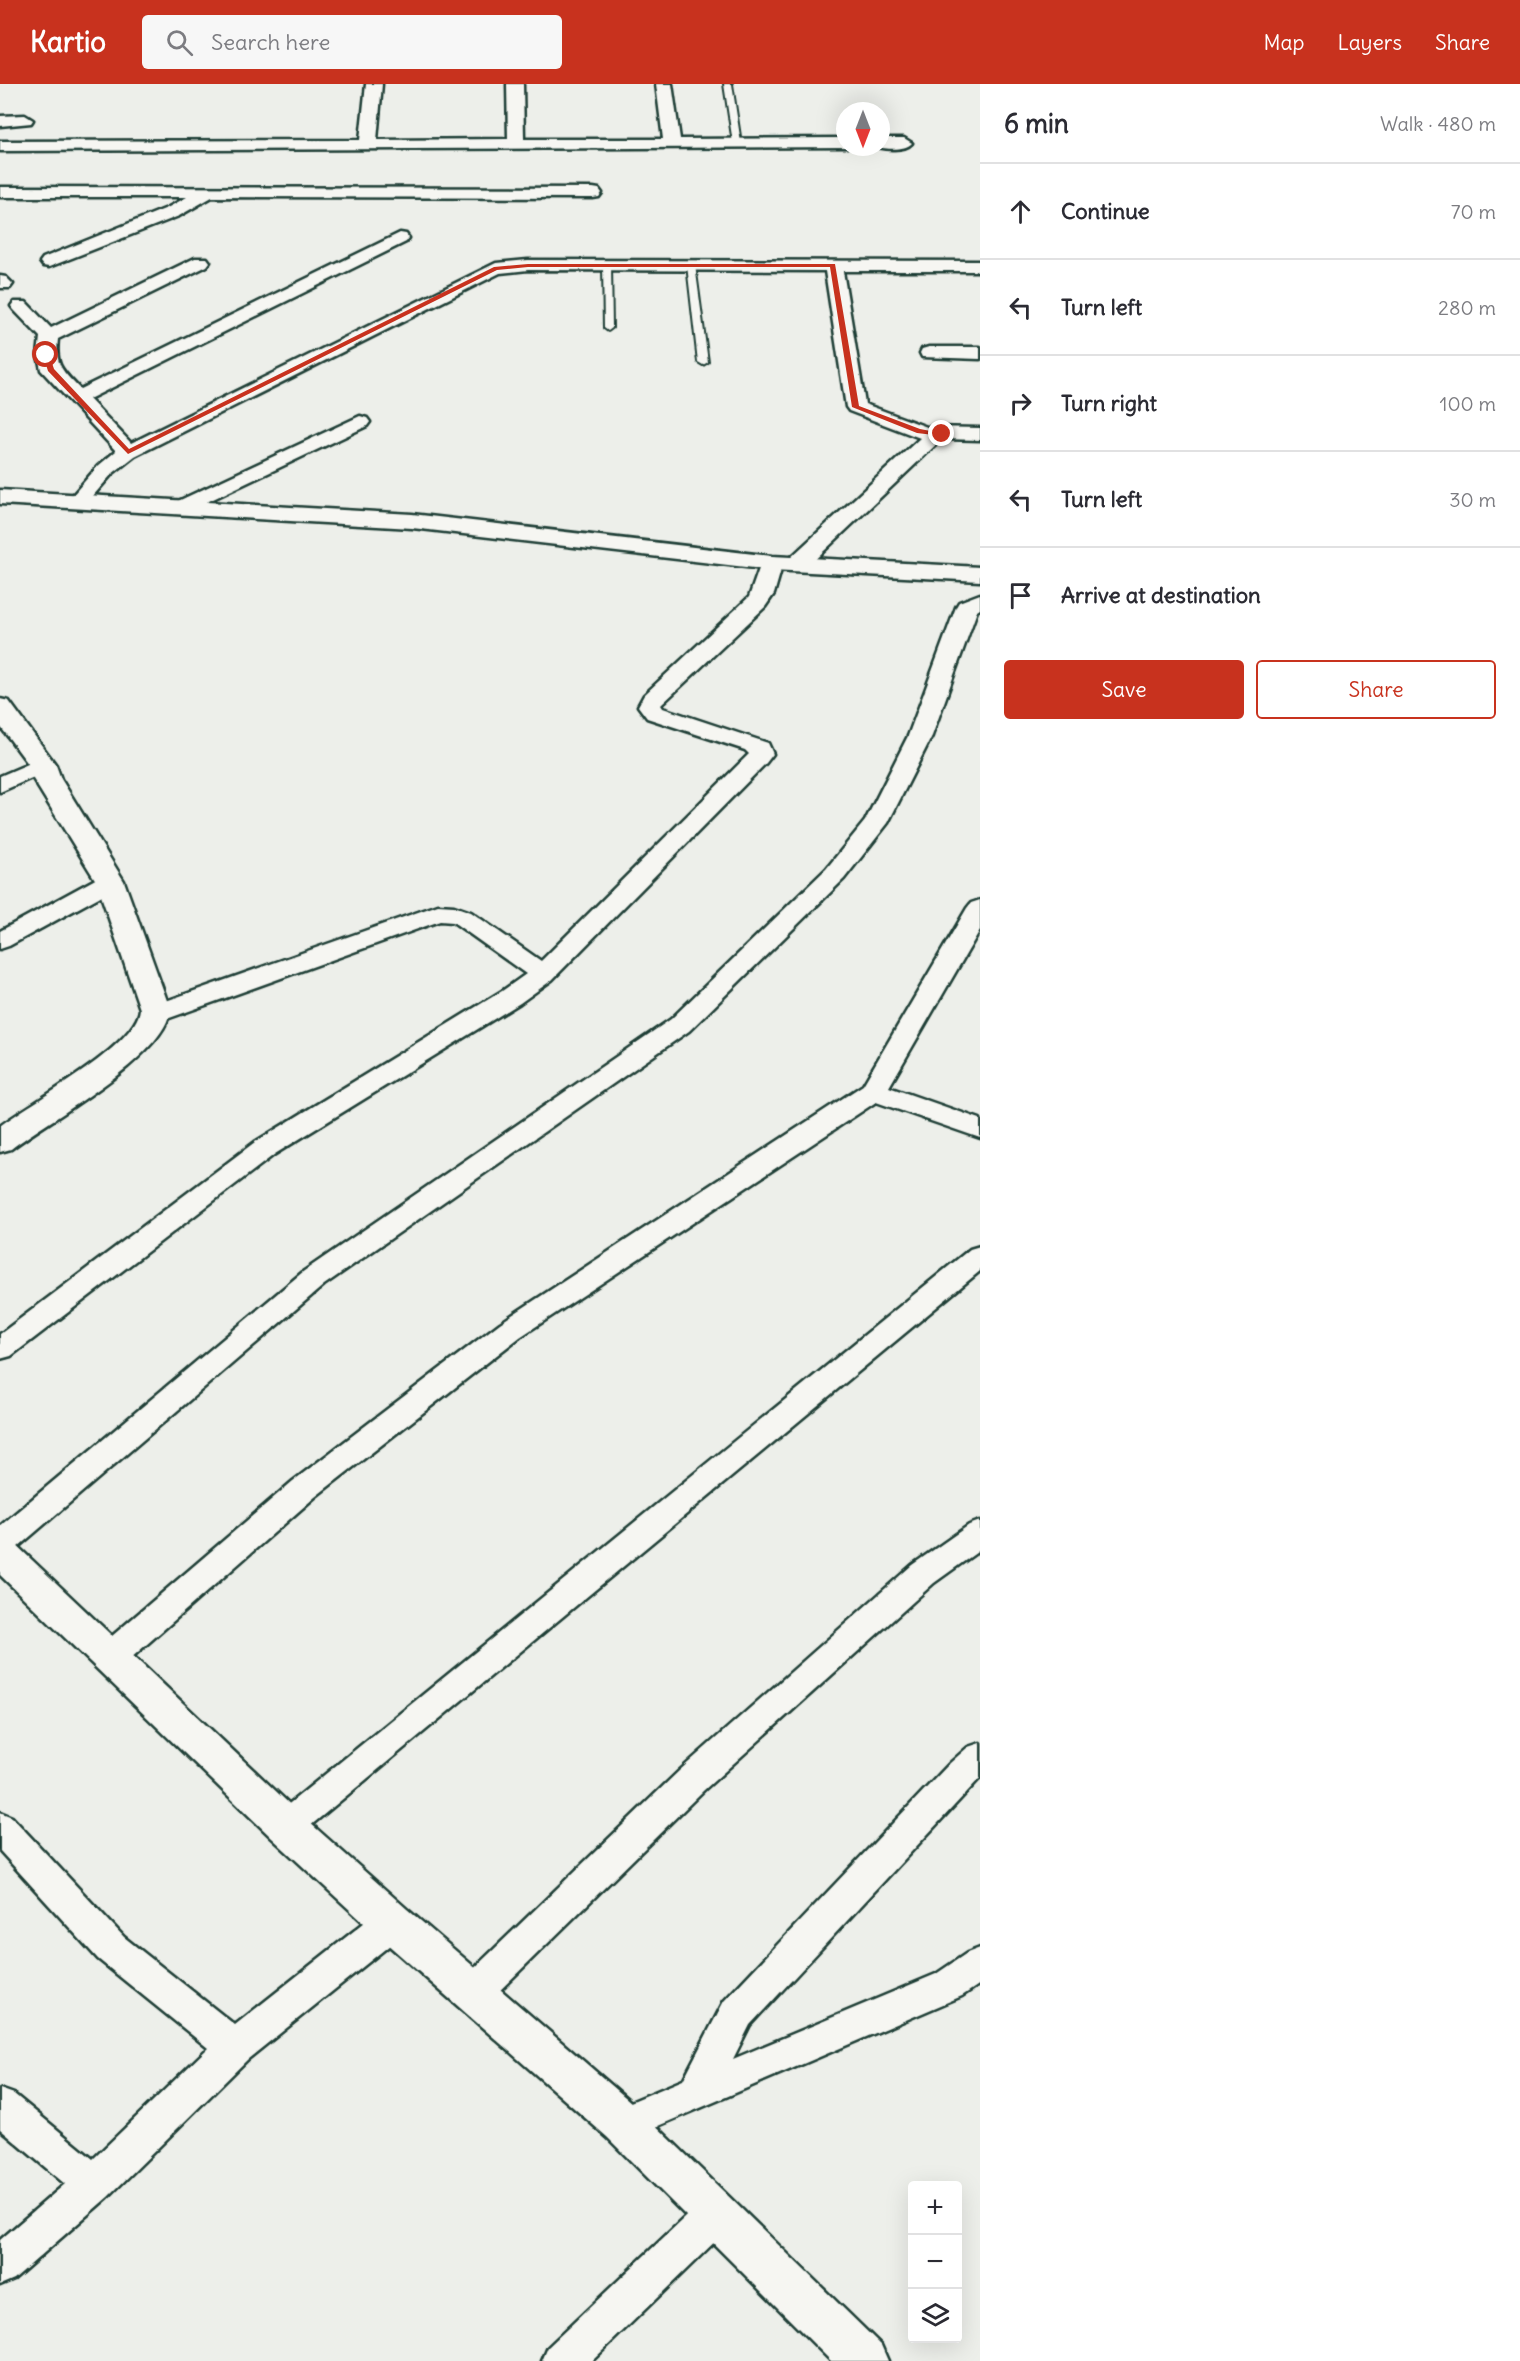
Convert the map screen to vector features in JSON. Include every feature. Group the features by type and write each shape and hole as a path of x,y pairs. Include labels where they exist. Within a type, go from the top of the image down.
{"main road":[{"path":"0,497 412,521 784,563 980,574"},
{"path":"0,707 42,765 47,779 110,881 145,982 153,998 155,1014 144,1034 125,1054 0,1142"},
{"path":"0,1552 286,1826 392,1923 623,2123 716,2214 857,2359"}],"street":[{"path":"368,144 374,84"},
{"path":"515,84 516,144"},
{"path":"664,84 672,143"},
{"path":"0,121 26,120"},
{"path":"0,146 836,143"},
{"path":"890,143 904,143"},
{"path":"0,192 593,194"},
{"path":"49,262 173,212 208,193"},
{"path":"77,398 400,238"},
{"path":"49,336 201,262"},
{"path":"78,501 105,470 128,452 485,271 509,266 607,265 980,266"},
{"path":"833,265 856,407 919,431 936,434 980,434"},
{"path":"20,306 49,336"},
{"path":"49,336 46,355 51,370 128,452"},
{"path":"929,353 980,353"},
{"path":"183,506 360,422"},
{"path":"0,1349 265,1148 511,997 543,974 761,754 760,748 753,745 655,713 650,706 652,700 757,602 784,563 936,434"},
{"path":"0,1544 314,1278 680,1025 835,874 876,823 920,736 968,607 980,600"},
{"path":"0,785 42,765"},
{"path":"0,941 110,881"},
{"path":"110,1657 304,1489 510,1330 873,1091 980,908"},
{"path":"155,1014 438,913 462,917 543,974"},
{"path":"873,1091 980,1129"},
{"path":"286,1826 980,1256"},
{"path":"473,1993 692,1779 922,1575 980,1533"},
{"path":"696,2091 737,2013 954,1781 980,1757"},
{"path":"0,1827 111,1948 236,2047"},
{"path":"0,2266 94,2184 236,2047 392,1923"},
{"path":"623,2123 950,1985 980,1964"},
{"path":"0,2106 94,2184"},
{"path":"563,2361 716,2214"}],"lane":[{"path":"728,84 737,143"},
{"path":"607,265 608,328"},
{"path":"691,265 703,362"}],"route":[{"path":"46,355 51,370 128,452 485,271 496,268 528,265 833,265 856,407 919,431 942,434"}]}
